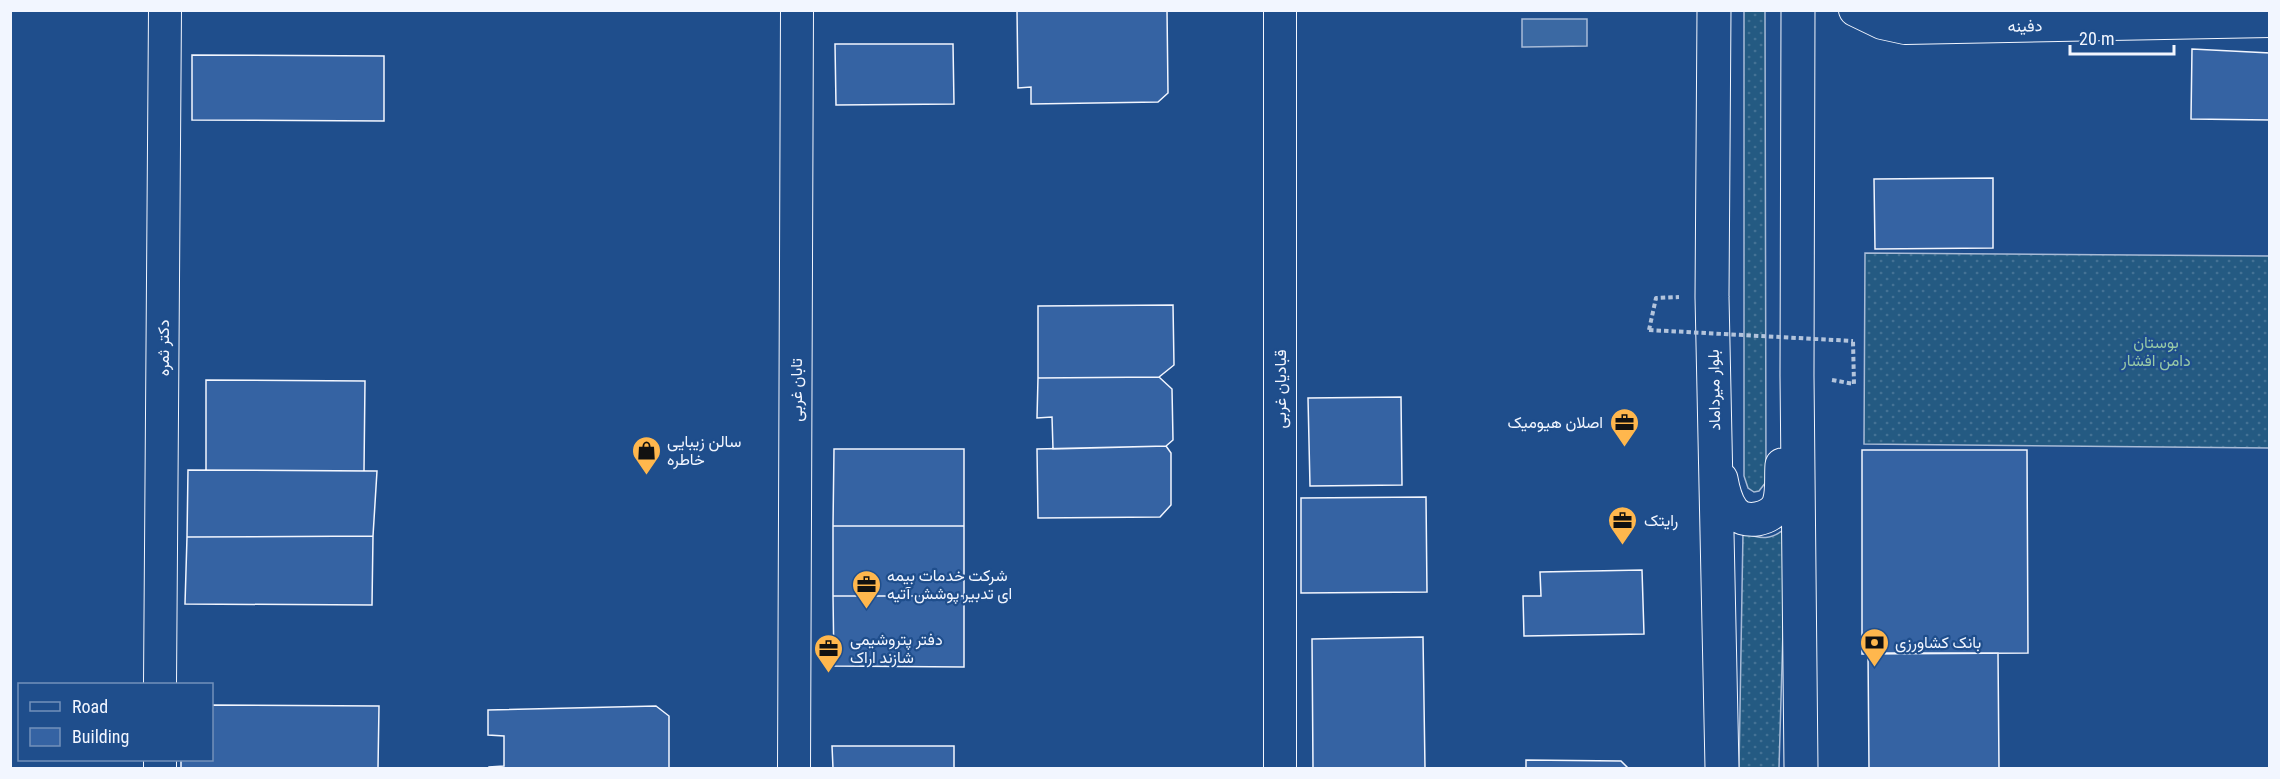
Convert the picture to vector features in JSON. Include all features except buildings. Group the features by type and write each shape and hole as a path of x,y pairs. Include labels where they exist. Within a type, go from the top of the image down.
{"main road":[{"name":"بلوار میرداماد","path":"1714,10 1712,297 1722,768"},
{"path":"1798,10 1797,376 1801,768"},
{"path":"1715,442 1722,484 1732,512 1739,517 1750,519 1768,516 1779,502 1786,425 1797,376"}],"street":[{"name":"دکتر ثمره","path":"160,683 165,10"},
{"name":"تابان غربی","path":"794,768 797,10"},
{"name":"قبادیان غربی","path":"1280,10 1280,768"},
{"name":"دفینه","path":"1855,10 1882,23 1905,28 2270,21"}],"path":[{"path":"1656,298 1649,330 1852,341 1854,384"}],"green space":[{"path":"1765,10 1766,482 1759,491 1754,492 1748,488 1744,476 1744,11"},
{"name":"بوستان دامن افشار","path":"1865,253 2269,256 2269,448 1864,444"},
{"path":"1786,528 1779,768 1739,768 1743,532 1766,538"}],"shaded area":[{"path":"1522,19 1587,19 1587,46 1522,47"}],"place":[{"name":"اصلان هیومیک","path":"1624,448"},
{"name":"سالن زیبایی خاطره","path":"646,476"},
{"name":"رایتک","path":"1623,546"},
{"name":"شرکت خدمات بیمه ای تدبیر پوشش آتیه","path":"866,610"},
{"name":"بانک کشاورزی","path":"1874,668"},
{"name":"دفتر پتروشیمی شازند اراک","path":"829,674"}]}
